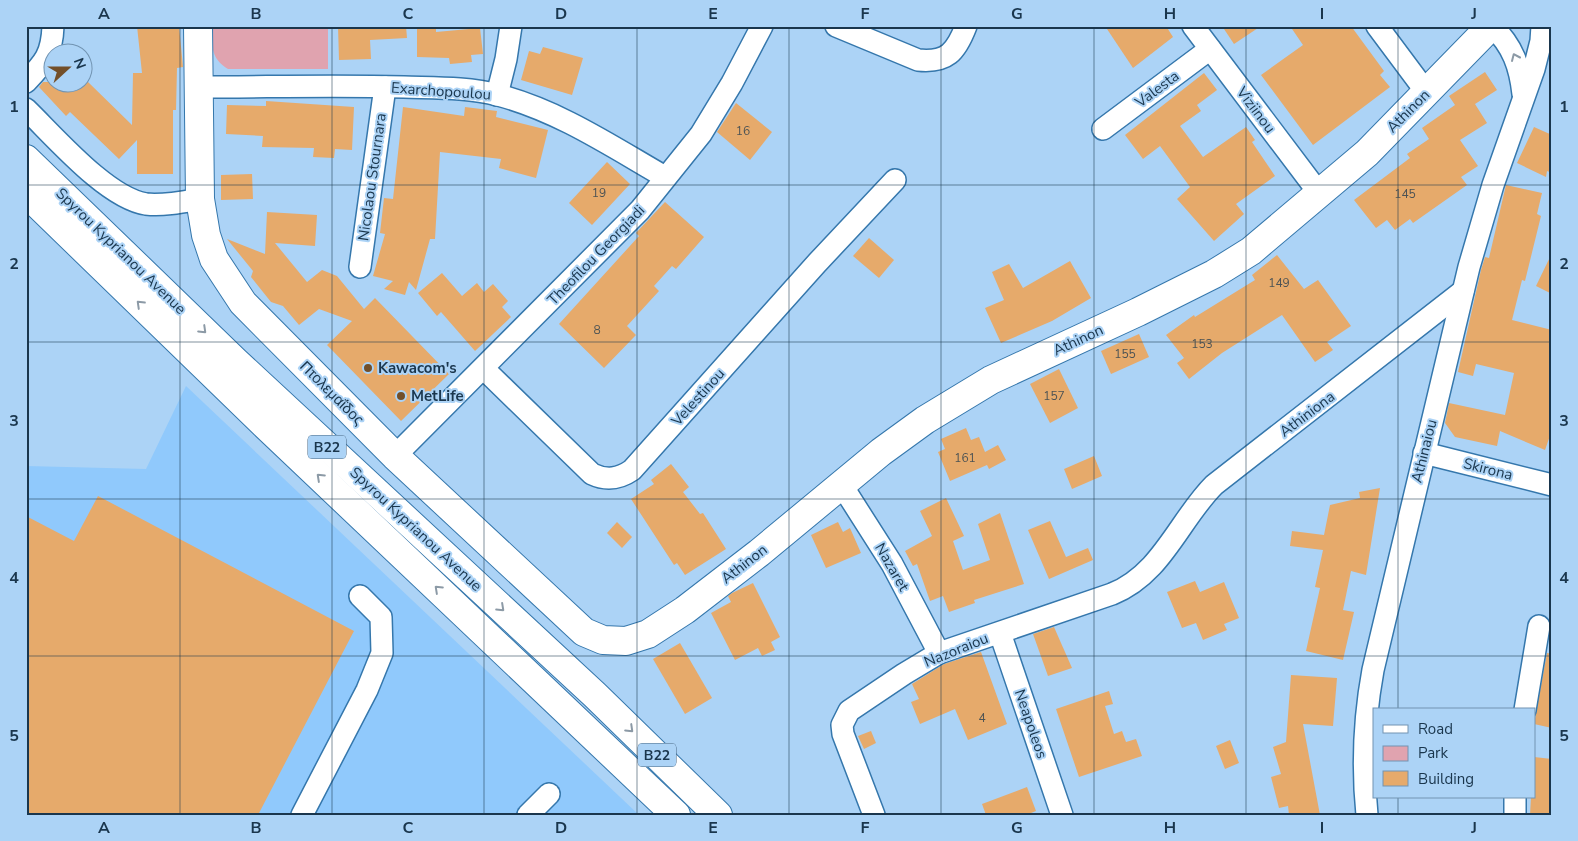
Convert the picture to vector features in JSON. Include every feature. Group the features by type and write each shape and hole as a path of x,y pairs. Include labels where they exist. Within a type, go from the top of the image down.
{"street":[{"path":"26,82 48,56 52,46 53,26"},
{"name":"Πτολεμαΐδος","path":"198,26 200,199 206,236 214,260 226,280 243,302 395,456 584,632 603,640 626,641 648,634"},
{"path":"497,95 506,59 510,26"},
{"name":"Theofilou Georgiadi","path":"395,456 484,369 640,210 701,134 732,83 762,26"},
{"path":"836,26 918,60 940,60 952,52 960,43 966,26"},
{"name":"Viziinou","path":"1193,26 1319,193"},
{"path":"1377,26 1427,93"},
{"name":"Athinon","path":"648,634 685,610 759,553 842,484 925,420 991,380 1138,312 1214,274 1251,251 1366,153 1491,26"},
{"name":"Athinaiou","path":"1491,26 1511,49 1517,62 1523,95"},
{"name":"Athinaiou","path":"1367,815 1364,748 1367,700 1424,452 1464,291 1494,185 1539,50 1542,26"},
{"name":"Valesta","path":"1103,129 1210,49"},
{"name":"Exarchopoulou","path":"198,87 385,86 442,88 497,95 541,110 579,127 665,177"},
{"name":"Nicolaou Stournara","path":"360,267 385,86"},
{"path":"26,109 106,186 126,198 146,204 174,203 200,199"},
{"name":"Spyrou Kyprianou Avenue","path":"26,160 235,360 587,687 718,815"},
{"name":"Velestinou","path":"484,369 592,474 603,479 624,475 632,470 817,263 895,180"},
{"name":"Spyrou Kyprianou Avenue","path":"26,193 263,423 676,815"},
{"name":"Athiniona","path":"1164,551 1198,503 1220,480 1464,291"},
{"name":"Skirona","path":"1424,452 1552,485"},
{"name":"Nazaret","path":"842,484 892,564 938,654"},
{"name":"Nazoraiou","path":"874,815 843,734 844,717 856,705 938,654 1121,590 1146,574 1164,551"},
{"path":"302,815 366,690 382,653 380,617 360,596"},
{"path":"1525,708 1539,626"},
{"name":"Neapoleos","path":"1000,632 1062,815"},
{"path":"528,815 549,794"},
{"path":"1514,815 1515,798"}],"shaded area":[{"path":"186,386 639,815 26,815 26,466 146,469"}],"green space":[{"path":"212,26 328,26 328,69 228,69 215,56 212,45"}],"building":[{"path":"137,26 179,26 183,67 177,68 176,110 173,110 173,174 137,174 137,140 119,159 70,112 66,116 44,92 92,92 92,86 132,125 133,73 142,73"},
{"path":"338,26 406,26 407,38 370,40 371,59 339,60"},
{"path":"417,26 436,26 436,32 480,28 483,54 471,55 472,62 450,64 449,58 417,57"},
{"path":"1105,26 1166,26 1173,37 1133,68"},
{"path":"1222,26 1261,26 1234,44"},
{"path":"1290,26 1351,26 1384,71 1380,75 1390,87 1313,145 1261,75 1303,45"},
{"path":"543,47 583,58 572,95 521,80 529,51 540,54"},
{"path":"1485,72 1497,90 1475,104 1487,123 1460,140 1478,166 1461,177 1467,185 1413,223 1410,219 1395,230 1387,220 1376,228 1354,200 1410,158 1407,154 1429,139 1422,128 1455,105 1449,96"},
{"path":"1204,73 1217,90 1197,105 1201,111 1180,126 1203,157 1246,127 1255,140 1252,142 1275,176 1236,204 1244,214 1214,241 1177,199 1190,187 1160,146 1143,159 1125,135"},
{"path":"266,101 354,107 352,150 335,149 334,158 313,157 314,148 262,147 263,136 226,134 227,105 266,106"},
{"path":"736,103 772,132 750,160 717,132"},
{"path":"403,107 464,116 465,107 497,111 496,117 548,130 536,178 499,168 501,159 440,152 435,239 430,239 416,290 409,282 405,295 384,289 393,281 373,276 385,234 380,233 384,198 393,199"},
{"path":"1534,127 1552,135 1552,173 1547,171 1546,177 1517,163"},
{"path":"607,162 630,184 592,225 569,203"},
{"path":"252,174 253,199 221,200 221,175"},
{"path":"1506,185 1542,193 1537,214 1541,216 1525,281 1522,280 1512,320 1552,330 1552,430 1545,450 1500,431 1497,446 1455,437 1445,423 1449,403 1505,415 1514,373 1476,364 1473,376 1458,372 1481,270 1485,257 1489,258"},
{"path":"665,202 704,237 676,269 672,266 654,286 659,291 627,326 636,335 604,368 559,324 639,236 636,233"},
{"path":"267,212 317,215 315,246 275,243 307,282 322,270 337,276 364,309 375,298 449,374 401,421 327,345 352,321 319,309 299,325 283,306 271,302 251,277 253,271 227,239 265,254"},
{"path":"869,238 894,260 879,278 853,256"},
{"path":"1552,253 1552,294 1536,286"},
{"path":"1277,255 1304,289 1318,280 1351,326 1327,342 1333,350 1315,362 1282,315 1222,353 1189,379 1177,363 1184,358 1166,335 1194,315 1195,317 1255,280 1252,275"},
{"path":"1070,261 1091,298 1052,321 1001,343 985,308 1004,300 992,272 1009,264 1023,288"},
{"path":"442,273 462,296 477,283 484,292 493,284 508,301 502,307 511,317 475,351 441,312 437,316 418,293"},
{"path":"1139,334 1149,357 1111,374 1101,351"},
{"path":"1059,369 1078,408 1050,423 1030,384"},
{"path":"966,428 971,440 979,437 985,452 998,445 1006,460 989,469 987,465 950,481 938,452 945,449 941,439"},
{"path":"1094,456 1102,476 1072,489 1064,469"},
{"path":"671,464 689,487 683,492 700,514 703,513 726,549 685,575 677,563 674,565 631,499 654,484 651,480"},
{"path":"1380,488 1366,575 1351,571 1343,610 1354,612 1343,660 1306,651 1320,588 1315,587 1323,550 1290,546 1292,531 1324,535 1330,505 1360,498 1359,492"},
{"path":"98,496 354,631 258,815 26,815 26,516 74,541"},
{"path":"946,498 964,536 953,541 963,570 990,560 978,524 1000,513 1024,584 974,600 975,603 949,612 943,596 930,601 917,564 913,566 905,551 932,536 920,511"},
{"path":"1050,521 1066,557 1088,548 1093,560 1049,579 1028,530"},
{"path":"617,522 632,537 622,548 607,533"},
{"path":"838,522 843,532 850,528 861,553 826,568 811,535"},
{"path":"1195,581 1200,592 1224,582 1239,618 1224,624 1227,630 1203,640 1196,623 1182,628 1167,592"},
{"path":"753,583 780,637 771,642 775,650 762,656 758,648 735,660 711,613 731,602 728,596 732,593"},
{"path":"1054,627 1072,668 1048,676 1033,634"},
{"path":"680,643 712,698 685,714 653,659"},
{"path":"981,652 1007,724 968,740 955,709 920,724 911,702 919,699 912,684 944,664"},
{"path":"1547,653 1552,654 1552,728 1536,724 1536,713"},
{"path":"1291,675 1337,678 1333,726 1303,724 1320,815 1289,815 1288,806 1279,808 1271,777 1281,774 1273,747 1286,742"},
{"path":"1109,691 1113,704 1105,706 1114,734 1122,731 1126,742 1136,739 1142,756 1079,777 1056,709"},
{"path":"871,731 876,743 864,749 858,736"},
{"path":"1230,740 1239,763 1225,769 1216,746"},
{"path":"1536,757 1552,759 1552,815 1530,815 1531,798 1536,798"},
{"path":"1027,787 1036,811 1026,815 986,815 982,804"}],"place":[{"name":"Kawacom's","path":"368,368"},
{"name":"MetLife","path":"401,396"}]}
